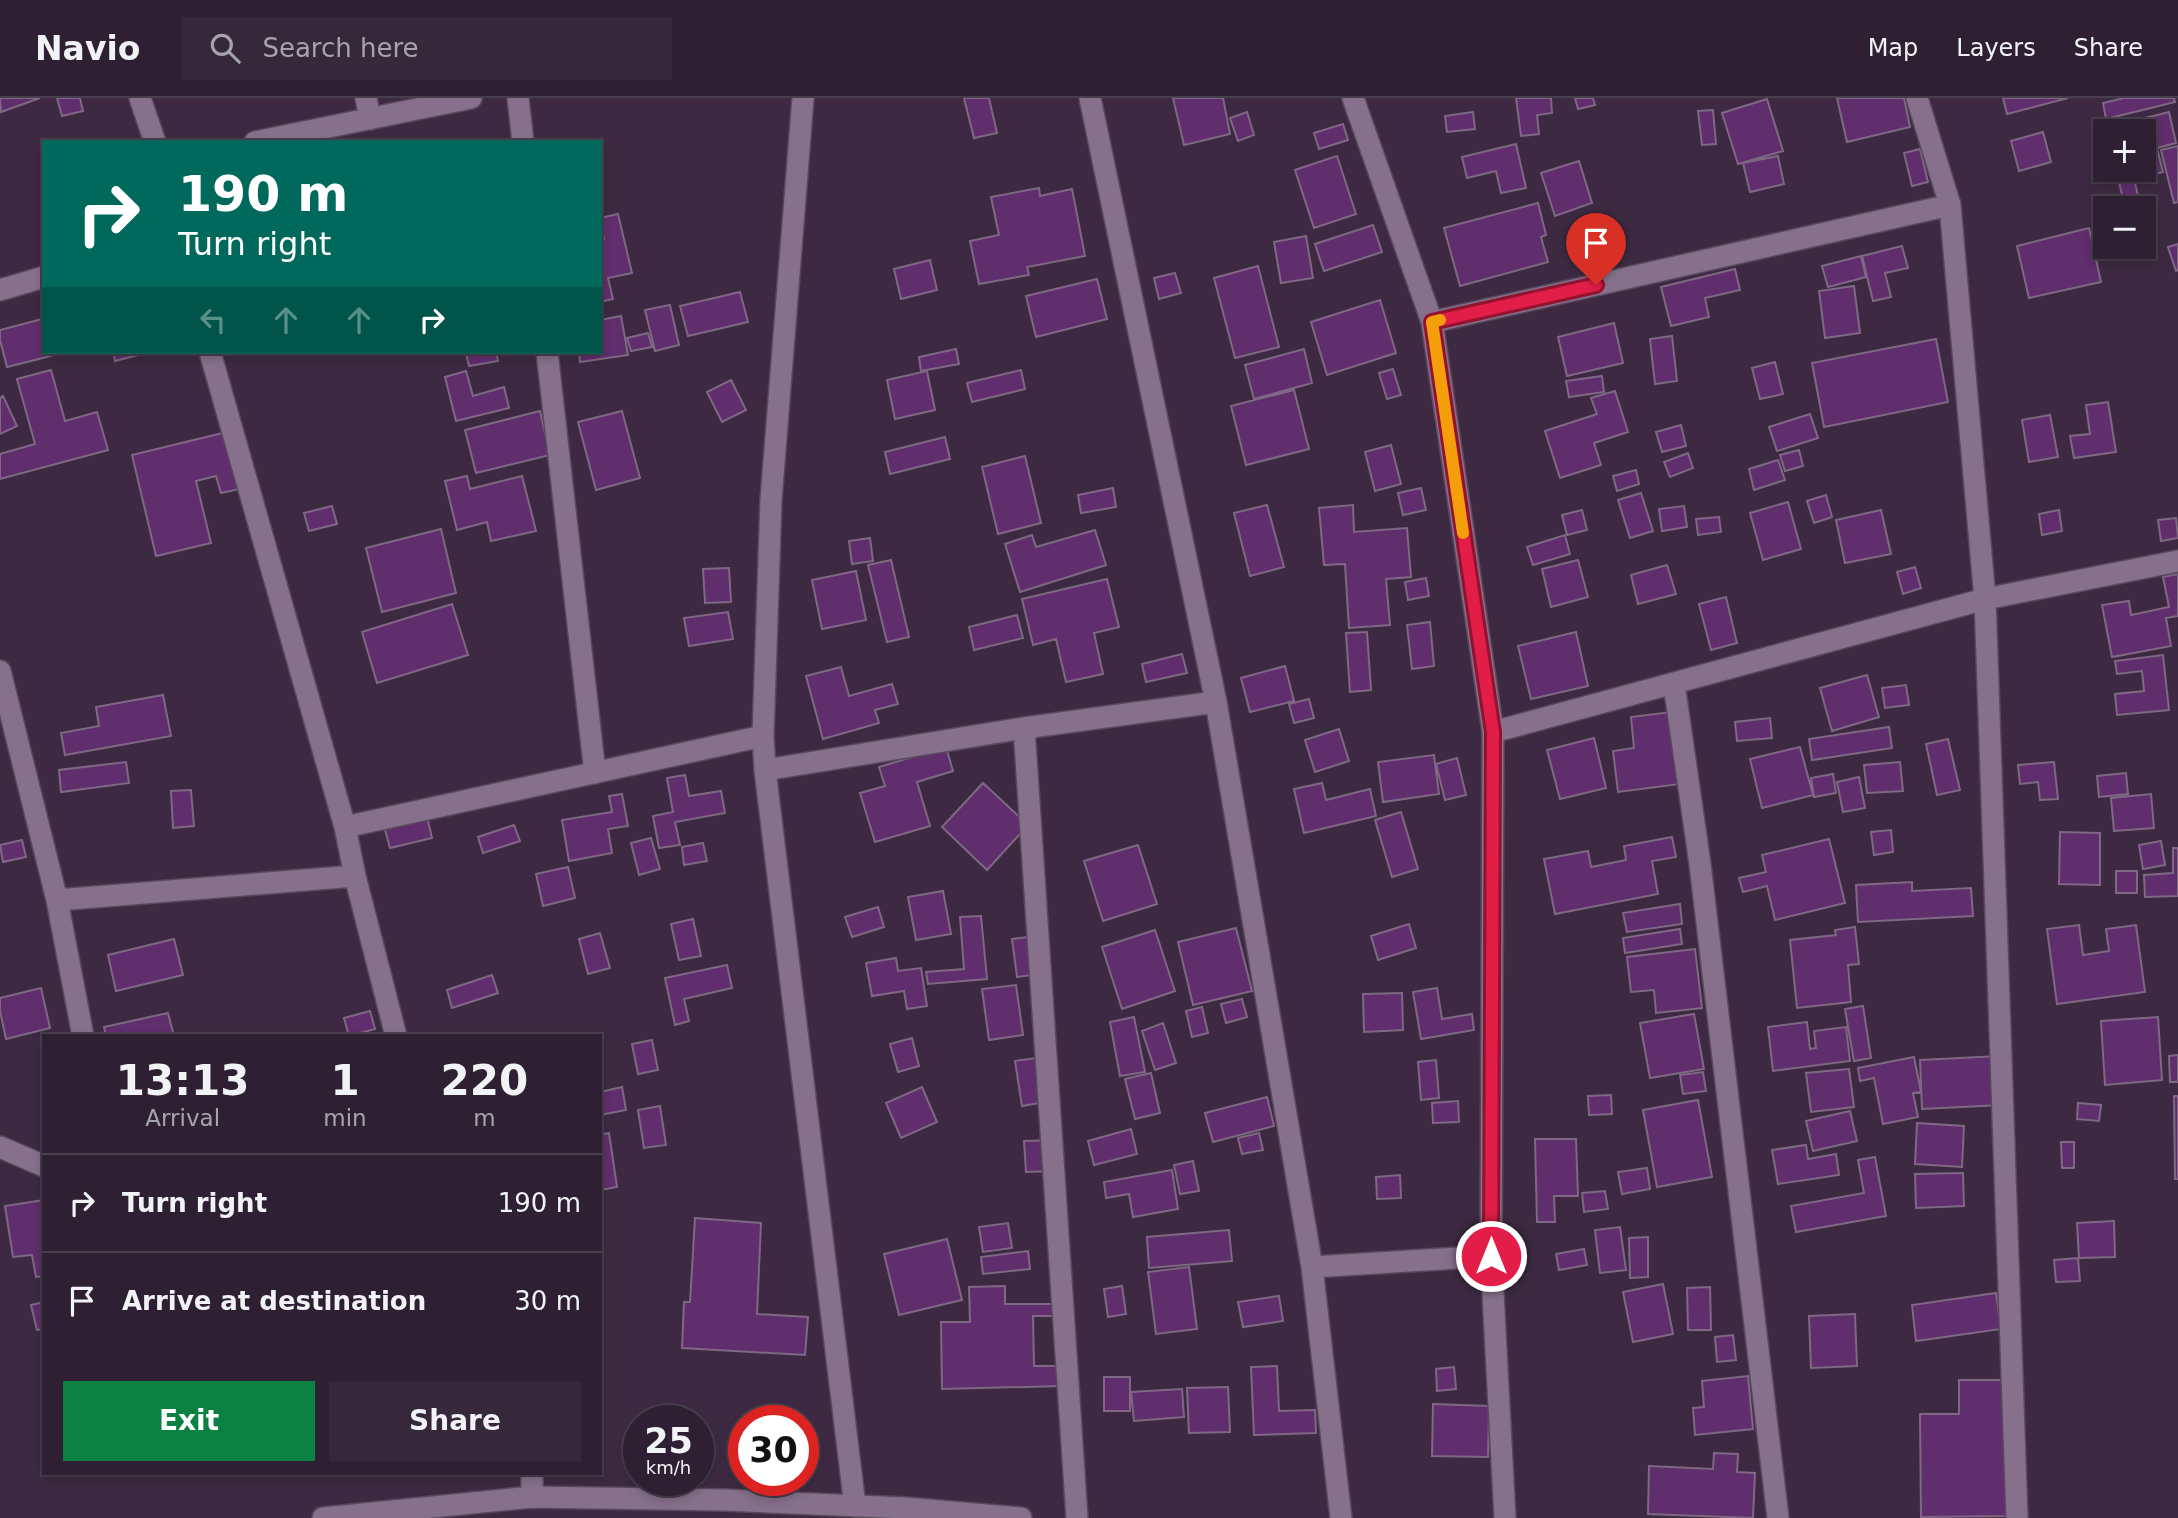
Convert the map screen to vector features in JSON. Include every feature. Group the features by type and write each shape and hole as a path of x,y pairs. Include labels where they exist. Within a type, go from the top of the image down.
{"street":[{"path":"140,98 154,140"},
{"path":"366,98 370,120"},
{"path":"265,140 471,98"},
{"path":"518,98 523,140"},
{"path":"803,98 771,500 763,736 855,1506"},
{"path":"1090,98 1216,702 1312,1267 1341,1518"},
{"path":"1353,98 1432,322 1493,732 1491,1256 1505,1518"},
{"path":"1917,98 1950,205 1985,599 2017,1518"},
{"path":"1432,322 1950,205"},
{"path":"0,290 42,278"},
{"path":"211,354 345,827 395,1034"},
{"path":"547,354 594,773"},
{"path":"1493,732 1985,599 2178,562"},
{"path":"0,671 57,900 83,1034"},
{"path":"1674,684 1707,918 1778,1518"},
{"path":"765,770 1024,728 1216,702"},
{"path":"1024,728 1077,1518"},
{"path":"345,827 763,736"},
{"path":"57,900 355,876"},
{"path":"0,1147 42,1165"},
{"path":"1312,1267 1491,1256"},
{"path":"531,1475 532,1497"},
{"path":"323,1518 532,1497 724,1500 1021,1518"}],"building":[{"path":"0,98 40,98 1,112"},
{"path":"57,98 80,98 83,111 62,116"},
{"path":"964,98 989,98 997,133 974,138"},
{"path":"1173,98 1223,98 1230,134 1184,145"},
{"path":"1516,98 1551,98 1552,113 1537,115 1539,134 1521,136"},
{"path":"1575,98 1593,98 1595,105 1578,109"},
{"path":"1837,98 1904,98 1910,127 1847,142"},
{"path":"2003,98 2068,98 2007,114"},
{"path":"2124,98 2174,98 2175,102 2106,119 2103,103"},
{"path":"1767,99 1783,151 1738,164 1722,113"},
{"path":"1713,110 1716,144 1702,145 1698,111"},
{"path":"1247,112 1254,135 1238,141 1230,118"},
{"path":"1473,112 1475,129 1447,132 1445,116"},
{"path":"2169,112 2176,143 2157,148 2163,172 2156,174 2156,119 2141,119"},
{"path":"1343,124 1348,140 1319,149 1314,133"},
{"path":"2043,132 2051,162 2019,171 2011,141"},
{"path":"1516,144 1526,188 1501,193 1496,171 1467,178 1462,157"},
{"path":"2178,146 2178,202 2174,203 2161,150"},
{"path":"1920,149 1928,182 1912,186 1904,153"},
{"path":"1337,156 1356,214 1314,228 1295,170"},
{"path":"1778,156 1784,184 1750,192 1743,163"},
{"path":"1579,161 1592,203 1555,216 1541,173"},
{"path":"2119,182 2135,182 2138,196 2122,196"},
{"path":"1039,188 1040,196 1072,189 1085,256 1027,267 1029,275 979,284 970,241 999,235 991,197"},
{"path":"1538,203 1546,235 1541,237 1548,262 1460,286 1444,228"},
{"path":"618,214 632,273 608,278 613,299 602,302 604,239 602,218"},
{"path":"1373,225 1382,252 1324,271 1315,244"},
{"path":"2089,228 2093,259 2096,259 2101,282 2029,298 2017,246"},
{"path":"1306,236 1313,278 1281,283 1274,242"},
{"path":"2178,244 2178,270 2176,271 2168,247"},
{"path":"1902,246 1908,268 1885,273 1891,297 1873,301 1862,256"},
{"path":"1861,256 1866,277 1828,287 1822,266"},
{"path":"930,260 937,290 901,299 894,269"},
{"path":"1258,266 1279,347 1235,358 1214,278"},
{"path":"1735,269 1740,290 1705,298 1709,317 1671,326 1661,287"},
{"path":"1175,273 1181,293 1159,299 1154,278"},
{"path":"1097,279 1107,319 1036,337 1026,296"},
{"path":"1854,286 1860,333 1825,338 1819,291"},
{"path":"740,292 748,322 688,336 680,306"},
{"path":"1380,300 1396,353 1327,375 1311,322"},
{"path":"670,305 679,345 655,351 645,310"},
{"path":"621,316 628,355 580,362 579,354 602,354 602,320"},
{"path":"42,319 42,354 51,356 7,367 0,330"},
{"path":"1614,323 1623,363 1567,376 1558,337"},
{"path":"648,333 652,347 631,351 627,338"},
{"path":"1672,336 1677,381 1655,384 1650,339"},
{"path":"1936,339 1948,402 1824,427 1812,363"},
{"path":"956,349 959,364 921,371 919,357"},
{"path":"1304,349 1312,383 1254,399 1245,365"},
{"path":"113,354 142,354 115,361"},
{"path":"466,354 496,354 498,361 469,366"},
{"path":"1775,362 1783,394 1760,399 1752,368"},
{"path":"1393,369 1401,395 1387,399 1379,373"},
{"path":"51,370 65,421 97,412 108,450 0,479 0,454 35,444 17,379"},
{"path":"1021,370 1025,389 972,402 967,383"},
{"path":"466,371 473,396 504,387 509,408 456,421 445,377"},
{"path":"927,371 935,410 895,419 887,380"},
{"path":"1602,376 1604,392 1569,397 1566,381"},
{"path":"731,380 746,410 722,422 707,392"},
{"path":"1294,390 1309,449 1246,465 1231,406"},
{"path":"1615,391 1628,432 1594,443 1601,465 1560,478 1545,431 1597,414 1591,398"},
{"path":"3,396 17,426 0,434 0,398"},
{"path":"2108,402 2116,452 2074,458 2070,436 2090,434 2086,405"},
{"path":"540,411 550,455 476,473 465,430"},
{"path":"622,411 640,478 596,490 578,422"},
{"path":"1810,414 1818,438 1777,451 1769,427"},
{"path":"2050,415 2058,457 2029,462 2022,420"},
{"path":"1681,425 1686,446 1662,452 1656,432"},
{"path":"235,430 248,487 221,493 216,476 196,481 211,543 156,556 132,455"},
{"path":"945,437 950,459 890,474 885,452"},
{"path":"1391,445 1401,484 1375,491 1365,452"},
{"path":"1799,450 1803,466 1785,471 1780,455"},
{"path":"1688,453 1693,468 1670,477 1664,462"},
{"path":"1025,456 1041,523 998,534 982,467"},
{"path":"1778,460 1785,480 1754,490 1749,469"},
{"path":"1636,470 1639,484 1617,491 1613,476"},
{"path":"467,476 470,489 522,476 536,531 491,541 487,522 457,530 445,481"},
{"path":"1113,488 1116,507 1081,513 1078,495"},
{"path":"1421,488 1426,510 1403,515 1398,493"},
{"path":"1641,493 1653,531 1630,538 1618,500"},
{"path":"1826,495 1832,517 1814,523 1807,501"},
{"path":"1788,502 1801,549 1763,560 1750,513"},
{"path":"1267,505 1284,567 1250,576 1234,513"},
{"path":"1353,505 1354,532 1407,528 1411,577 1386,579 1390,625 1349,628 1345,564 1324,565 1319,508"},
{"path":"332,506 337,524 309,531 304,513"},
{"path":"1684,506 1687,527 1662,531 1659,509"},
{"path":"1582,510 1587,530 1567,535 1562,515"},
{"path":"1881,510 1891,554 1845,563 1836,520"},
{"path":"2059,510 2062,531 2042,535 2039,514"},
{"path":"1719,517 1721,532 1698,535 1696,519"},
{"path":"2176,518 2178,538 2161,541 2158,520"},
{"path":"441,529 456,593 382,612 366,548"},
{"path":"1095,530 1106,565 1020,592 1005,544 1032,535 1036,547"},
{"path":"1565,535 1570,554 1533,565 1527,547"},
{"path":"870,538 873,561 852,564 849,541"},
{"path":"891,560 909,637 887,642 868,565"},
{"path":"1578,560 1588,597 1551,607 1542,569"},
{"path":"1667,565 1676,594 1638,604 1631,575"},
{"path":"1915,567 1921,588 1903,594 1897,572"},
{"path":"729,568 731,602 705,603 703,569"},
{"path":"856,571 866,620 822,629 812,580"},
{"path":"2178,574 2178,616 2166,618 2171,646 2112,657 2102,605 2129,601 2131,615 2169,607 2163,577"},
{"path":"1426,578 1429,596 1408,600 1405,582"},
{"path":"1107,579 1119,627 1094,633 1103,674 1066,682 1056,639 1033,645 1022,599"},
{"path":"1726,597 1737,643 1711,650 1699,604"},
{"path":"452,604 468,655 377,683 362,632"},
{"path":"728,612 733,639 689,646 684,618"},
{"path":"1017,615 1023,638 974,650 969,627"},
{"path":"1430,622 1434,666 1412,669 1407,625"},
{"path":"1367,632 1371,690 1350,692 1346,633"},
{"path":"1576,632 1588,686 1531,699 1518,646"},
{"path":"1182,654 1187,673 1146,682 1142,664"},
{"path":"2163,655 2169,710 2117,715 2115,694 2144,691 2142,671 2117,674 2115,661"},
{"path":"1285,666 1294,701 1250,712 1241,678"},
{"path":"841,667 849,696 892,684 898,704 875,710 879,723 823,739 806,676"},
{"path":"1867,675 1879,717 1832,731 1820,688"},
{"path":"1906,685 1909,705 1885,708 1882,688"},
{"path":"163,695 171,736 65,755 61,733 99,726 96,707"},
{"path":"1309,699 1314,718 1294,723 1289,704"},
{"path":"1671,712 1680,784 1618,792 1613,751 1634,748 1631,717"},
{"path":"1770,718 1772,738 1737,741 1735,722"},
{"path":"1889,727 1892,748 1812,760 1809,739"},
{"path":"1339,729 1349,761 1315,772 1305,740"},
{"path":"1594,738 1606,788 1560,799 1547,750"},
{"path":"1948,739 1960,790 1937,795 1926,744"},
{"path":"946,747 953,771 917,782 930,826 875,842 860,793 885,786 879,767"},
{"path":"1800,747 1813,795 1762,808 1750,759"},
{"path":"1434,755 1439,794 1383,802 1378,762"},
{"path":"1457,758 1466,795 1445,800 1436,764"},
{"path":"126,762 129,783 61,792 59,770"},
{"path":"1900,762 1903,791 1867,793 1864,765"},
{"path":"2054,762 2058,799 2040,800 2038,782 2020,784 2018,765"},
{"path":"2126,773 2128,794 2099,797 2097,776"},
{"path":"1833,774 1836,793 1814,797 1811,778"},
{"path":"685,775 689,796 721,791 725,813 675,822 680,845 659,848 653,816 673,812 667,778"},
{"path":"1859,777 1865,808 1843,812 1837,782"},
{"path":"983,783 1028,825 987,870 942,827"},
{"path":"1322,783 1326,800 1370,789 1376,816 1304,833 1294,789"},
{"path":"191,790 194,826 173,828 171,791"},
{"path":"622,794 628,826 608,829 612,853 569,861 562,820 612,812 609,796"},
{"path":"2151,794 2154,828 2114,831 2111,798"},
{"path":"426,812 432,838 390,848 383,822"},
{"path":"1401,812 1418,869 1392,877 1375,820"},
{"path":"514,825 520,841 483,853 478,837"},
{"path":"1891,830 1893,852 1874,855 1871,832"},
{"path":"2060,832 2100,833 2100,885 2059,884"},
{"path":"1672,837 1676,857 1652,861 1658,894 1555,914 1544,859 1588,851 1591,867 1626,860 1624,846"},
{"path":"651,838 660,869 639,875 631,843"},
{"path":"1829,839 1845,903 1775,920 1767,886 1743,892 1739,878 1766,872 1762,855"},
{"path":"22,840 26,857 3,862 0,845"},
{"path":"2161,841 2165,865 2143,869 2139,845"},
{"path":"703,843 707,861 684,865 682,847"},
{"path":"1138,845 1157,904 1103,921 1084,861"},
{"path":"2173,848 2178,848 2178,896 2145,897 2144,875 2173,873"},
{"path":"568,867 575,898 543,906 536,874"},
{"path":"2116,871 2137,871 2137,893 2116,893"},
{"path":"1912,882 1912,891 1971,888 1973,916 1858,922 1856,885"},
{"path":"943,891 951,934 916,940 908,897"},
{"path":"1680,904 1682,924 1627,932 1623,913"},
{"path":"878,907 884,927 852,937 845,917"},
{"path":"981,916 987,979 928,984 926,972 964,969 960,917"},
{"path":"693,919 701,956 679,960 671,924"},
{"path":"1409,924 1416,948 1378,960 1371,936"},
{"path":"2079,925 2083,955 2109,951 2106,929 2136,925 2145,992 2057,1004 2047,929"},
{"path":"1855,927 1859,964 1848,965 1851,1002 1797,1008 1790,940 1836,935 1835,930"},
{"path":"1236,928 1252,991 1193,1005 1178,942"},
{"path":"1680,929 1682,944 1625,953 1623,938"},
{"path":"1155,930 1175,991 1122,1009 1102,947"},
{"path":"600,933 610,968 588,974 579,939"},
{"path":"1036,936 1041,974 1017,977 1012,939"},
{"path":"174,939 183,975 116,991 108,955"},
{"path":"1695,949 1702,1008 1656,1013 1654,990 1631,992 1627,957"},
{"path":"896,958 898,971 921,968 927,1006 907,1009 904,991 872,996 866,963"},
{"path":"727,965 732,988 684,999 689,1021 675,1025 665,978"},
{"path":"492,975 498,993 452,1008 447,990"},
{"path":"1016,985 1023,1035 989,1040 982,989"},
{"path":"41,988 50,1028 6,1039 0,998"},
{"path":"1437,988 1442,1019 1472,1014 1474,1030 1421,1039 1413,992"},
{"path":"1402,993 1403,1030 1364,1032 1363,994"},
{"path":"1242,999 1247,1017 1226,1023 1221,1004"},
{"path":"1863,1006 1871,1058 1854,1061 1845,1009"},
{"path":"1202,1007 1208,1033 1192,1037 1186,1011"},
{"path":"370,1011 375,1029 348,1034 344,1018"},
{"path":"168,1013 173,1034 106,1034 104,1027"},
{"path":"1694,1014 1704,1069 1650,1078 1640,1023"},
{"path":"1134,1017 1145,1072 1120,1076 1110,1022"},
{"path":"2158,1017 2162,1080 2105,1085 2101,1021"},
{"path":"1807,1022 1810,1049 1816,1048 1814,1031 1846,1027 1850,1061 1773,1071 1768,1027"},
{"path":"1163,1023 1176,1063 1155,1070 1142,1031"},
{"path":"912,1038 919,1066 898,1072 890,1044"},
{"path":"652,1040 658,1070 638,1074 632,1044"},
{"path":"2178,1055 2178,1082 2170,1082 2169,1056"},
{"path":"1999,1056 2002,1105 1922,1109 1920,1060"},
{"path":"1044,1057 1051,1101 1022,1106 1015,1061"},
{"path":"1914,1057 1921,1092 1913,1093 1918,1117 1883,1124 1874,1078 1860,1081 1858,1068"},
{"path":"1436,1060 1439,1098 1421,1100 1418,1062"},
{"path":"1849,1069 1854,1107 1811,1112 1806,1073"},
{"path":"1703,1072 1706,1091 1683,1094 1680,1075"},
{"path":"1151,1073 1160,1113 1135,1119 1125,1079"},
{"path":"622,1087 626,1110 602,1115 602,1092"},
{"path":"922,1087 937,1122 901,1138 886,1103"},
{"path":"1611,1095 1612,1114 1589,1115 1588,1096"},
{"path":"2174,1096 2178,1096 2178,1179 2175,1179"},
{"path":"1267,1097 1274,1126 1213,1142 1205,1113"},
{"path":"1698,1100 1712,1177 1657,1187 1643,1110"},
{"path":"1458,1101 1459,1122 1433,1123 1432,1103"},
{"path":"2078,1103 2101,1105 2099,1121 2077,1119"},
{"path":"660,1106 666,1145 644,1148 638,1110"},
{"path":"1850,1111 1857,1141 1813,1151 1806,1121"},
{"path":"1917,1123 1964,1126 1962,1167 1915,1164"},
{"path":"1131,1129 1137,1154 1094,1165 1088,1141"},
{"path":"609,1133 617,1187 602,1190 602,1135"},
{"path":"1259,1133 1263,1150 1242,1154 1238,1138"},
{"path":"1535,1139 1576,1139 1578,1196 1554,1196 1555,1222 1537,1222"},
{"path":"1056,1140 1057,1171 1026,1172 1024,1141"},
{"path":"2061,1142 2074,1142 2074,1168 2062,1168"},
{"path":"1806,1145 1808,1159 1836,1154 1839,1175 1778,1184 1772,1150"},
{"path":"1875,1157 1886,1216 1796,1232 1791,1206 1864,1193 1858,1160"},
{"path":"1193,1161 1199,1191 1180,1194 1174,1165"},
{"path":"1647,1168 1650,1189 1622,1194 1618,1172"},
{"path":"1172,1170 1178,1209 1133,1217 1129,1194 1106,1198 1104,1182"},
{"path":"1963,1173 1964,1206 1916,1208 1915,1174"},
{"path":"1400,1175 1401,1198 1377,1199 1376,1177"},
{"path":"1605,1191 1608,1209 1584,1212 1582,1193"},
{"path":"42,1200 42,1276 36,1277 32,1255 13,1257 5,1206"},
{"path":"695,1218 761,1223 757,1314 808,1317 805,1355 682,1348 684,1302 690,1302"},
{"path":"2114,1221 2115,1257 2079,1258 2077,1223"},
{"path":"1008,1223 1012,1248 983,1252 979,1227"},
{"path":"1620,1227 1626,1270 1600,1273 1595,1230"},
{"path":"1229,1230 1232,1261 1149,1268 1147,1237"},
{"path":"1648,1237 1648,1277 1630,1278 1629,1238"},
{"path":"947,1239 962,1300 899,1315 884,1254"},
{"path":"1584,1249 1587,1265 1559,1270 1556,1254"},
{"path":"1028,1251 1030,1269 983,1274 981,1257"},
{"path":"2078,1258 2080,1281 2056,1282 2054,1260"},
{"path":"1189,1267 1197,1329 1156,1334 1148,1272"},
{"path":"1663,1284 1673,1334 1633,1342 1623,1292"},
{"path":"1005,1286 1005,1304 1061,1304 1061,1316 1033,1316 1034,1366 1062,1366 1062,1386 942,1389 941,1322 970,1322 969,1287"},
{"path":"1122,1286 1126,1314 1108,1317 1104,1289"},
{"path":"1710,1287 1711,1330 1688,1330 1687,1288"},
{"path":"1996,1293 2001,1329 1916,1341 1912,1305"},
{"path":"1279,1296 1283,1321 1243,1327 1238,1302"},
{"path":"42,1302 42,1329 37,1330 31,1305"},
{"path":"1855,1314 1857,1366 1811,1368 1809,1316"},
{"path":"1733,1335 1736,1360 1717,1362 1715,1337"},
{"path":"1277,1366 1279,1411 1315,1410 1316,1433 1254,1435 1251,1367"},
{"path":"1454,1367 1456,1389 1437,1391 1436,1369"},
{"path":"1748,1376 1753,1429 1695,1435 1693,1408 1704,1407 1702,1381"},
{"path":"1104,1377 1130,1377 1130,1411 1104,1411"},
{"path":"1959,1380 2007,1380 2007,1516 1921,1517 1920,1414 1959,1414"},
{"path":"1228,1387 1230,1432 1189,1433 1187,1388"},
{"path":"1182,1389 1184,1417 1134,1421 1131,1392"},
{"path":"1433,1404 1489,1406 1488,1457 1432,1456"},
{"path":"1714,1453 1738,1454 1737,1472 1755,1473 1753,1518 1648,1514 1649,1466 1713,1469"}],"slow traffic":[{"path":"1440,320 1432,322 1463,533"}],"route":[{"path":"1491,1256 1493,732 1432,322 1596,285"}]}
